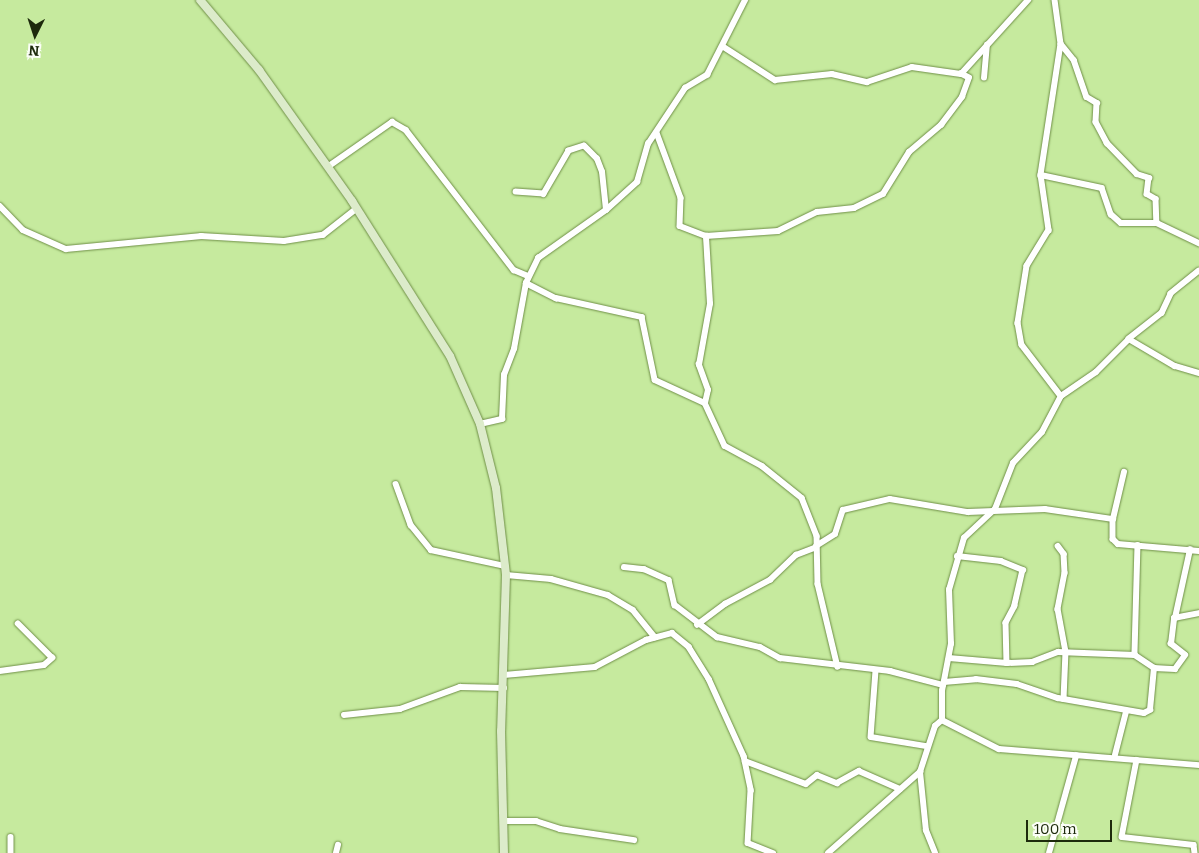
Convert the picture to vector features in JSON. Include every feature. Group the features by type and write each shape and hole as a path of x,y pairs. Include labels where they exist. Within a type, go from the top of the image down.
{"street":[{"path":"200,0 329,166 450,356 480,424 496,488 506,575 504,853"},
{"path":"480,424 502,419 504,375 514,349 527,280 548,247 606,210 637,182 648,144 685,88 707,75 724,47 745,0"},
{"path":"960,74 1028,0"},
{"path":"1055,0 1061,44 1041,174 1048,230 1027,266 1018,323 1022,345 1061,396"},
{"path":"1061,44 1074,60 1087,97 1096,103 1096,122 1107,143 1137,174 1149,178 1147,194 1156,199 1157,223"},
{"path":"984,78 987,45"},
{"path":"656,133 681,198 680,226 706,236 778,232 817,212 854,208 878,199 908,152 941,125 962,97 969,78 960,74 912,67 867,82 832,74 775,80 724,47"},
{"path":"329,166 392,122 410,136 514,270 556,298 642,317 654,380 705,403"},
{"path":"516,192 544,194 569,151 584,146 600,166 606,210"},
{"path":"1041,174 1102,188 1111,214 1121,223 1157,223 1199,243"},
{"path":"0,206 22,230 66,249 201,236 284,241 323,235 356,209"},
{"path":"706,236 710,304 699,365 708,390 705,403 725,446 762,466 802,498 813,520 818,584 838,667"},
{"path":"935,853 926,831 920,772 926,746 935,726 942,720 943,684 949,658 949,590 957,556 964,538 995,509 1013,463 1042,432 1061,396 1096,372 1129,339 1162,313 1171,294 1199,271"},
{"path":"1129,339 1175,366 1199,373"},
{"path":"1124,472 1113,519 1113,539 1138,545 1199,551"},
{"path":"396,484 411,525 431,550 505,566"},
{"path":"697,625 725,604 770,580 796,555 815,547 835,534 843,510 890,499 968,512 995,509 1045,509 1113,519"},
{"path":"1135,655 1138,545"},
{"path":"1058,546 1064,554 1065,573 1058,609 1066,652 1064,699"},
{"path":"949,658 1007,663 1066,652 1135,655 1154,668 1175,669 1185,655 1171,644 1190,550"},
{"path":"957,556 1000,561 1023,570 1015,606 1006,623 1007,663"},
{"path":"624,567 644,569 669,580 675,606 697,625 717,637 760,647 780,658 876,671 943,684 976,680 1017,684 1064,699 1126,712 1150,710 1154,668"},
{"path":"506,575 551,579 613,597 633,610 654,637"},
{"path":"1175,618 1199,613"},
{"path":"0,672 44,665 52,658 18,624"},
{"path":"504,675 595,667 654,637 672,633 689,647 745,761 751,790 748,843 773,853"},
{"path":"876,671 871,737 926,746"},
{"path":"344,715 400,709 460,687 504,688"},
{"path":"1115,755 1126,712"},
{"path":"942,720 961,734 999,749 1076,756 1115,755 1137,760 1199,765"},
{"path":"1049,853 1076,756"},
{"path":"1137,760 1122,837 1194,845 1195,853"},
{"path":"745,761 806,784 817,775 837,784 859,771 900,789"},
{"path":"828,853 894,799 900,789 920,772"},
{"path":"503,821 536,821 634,840"},
{"path":"11,837 11,853"},
{"path":"336,853 338,845"}]}
